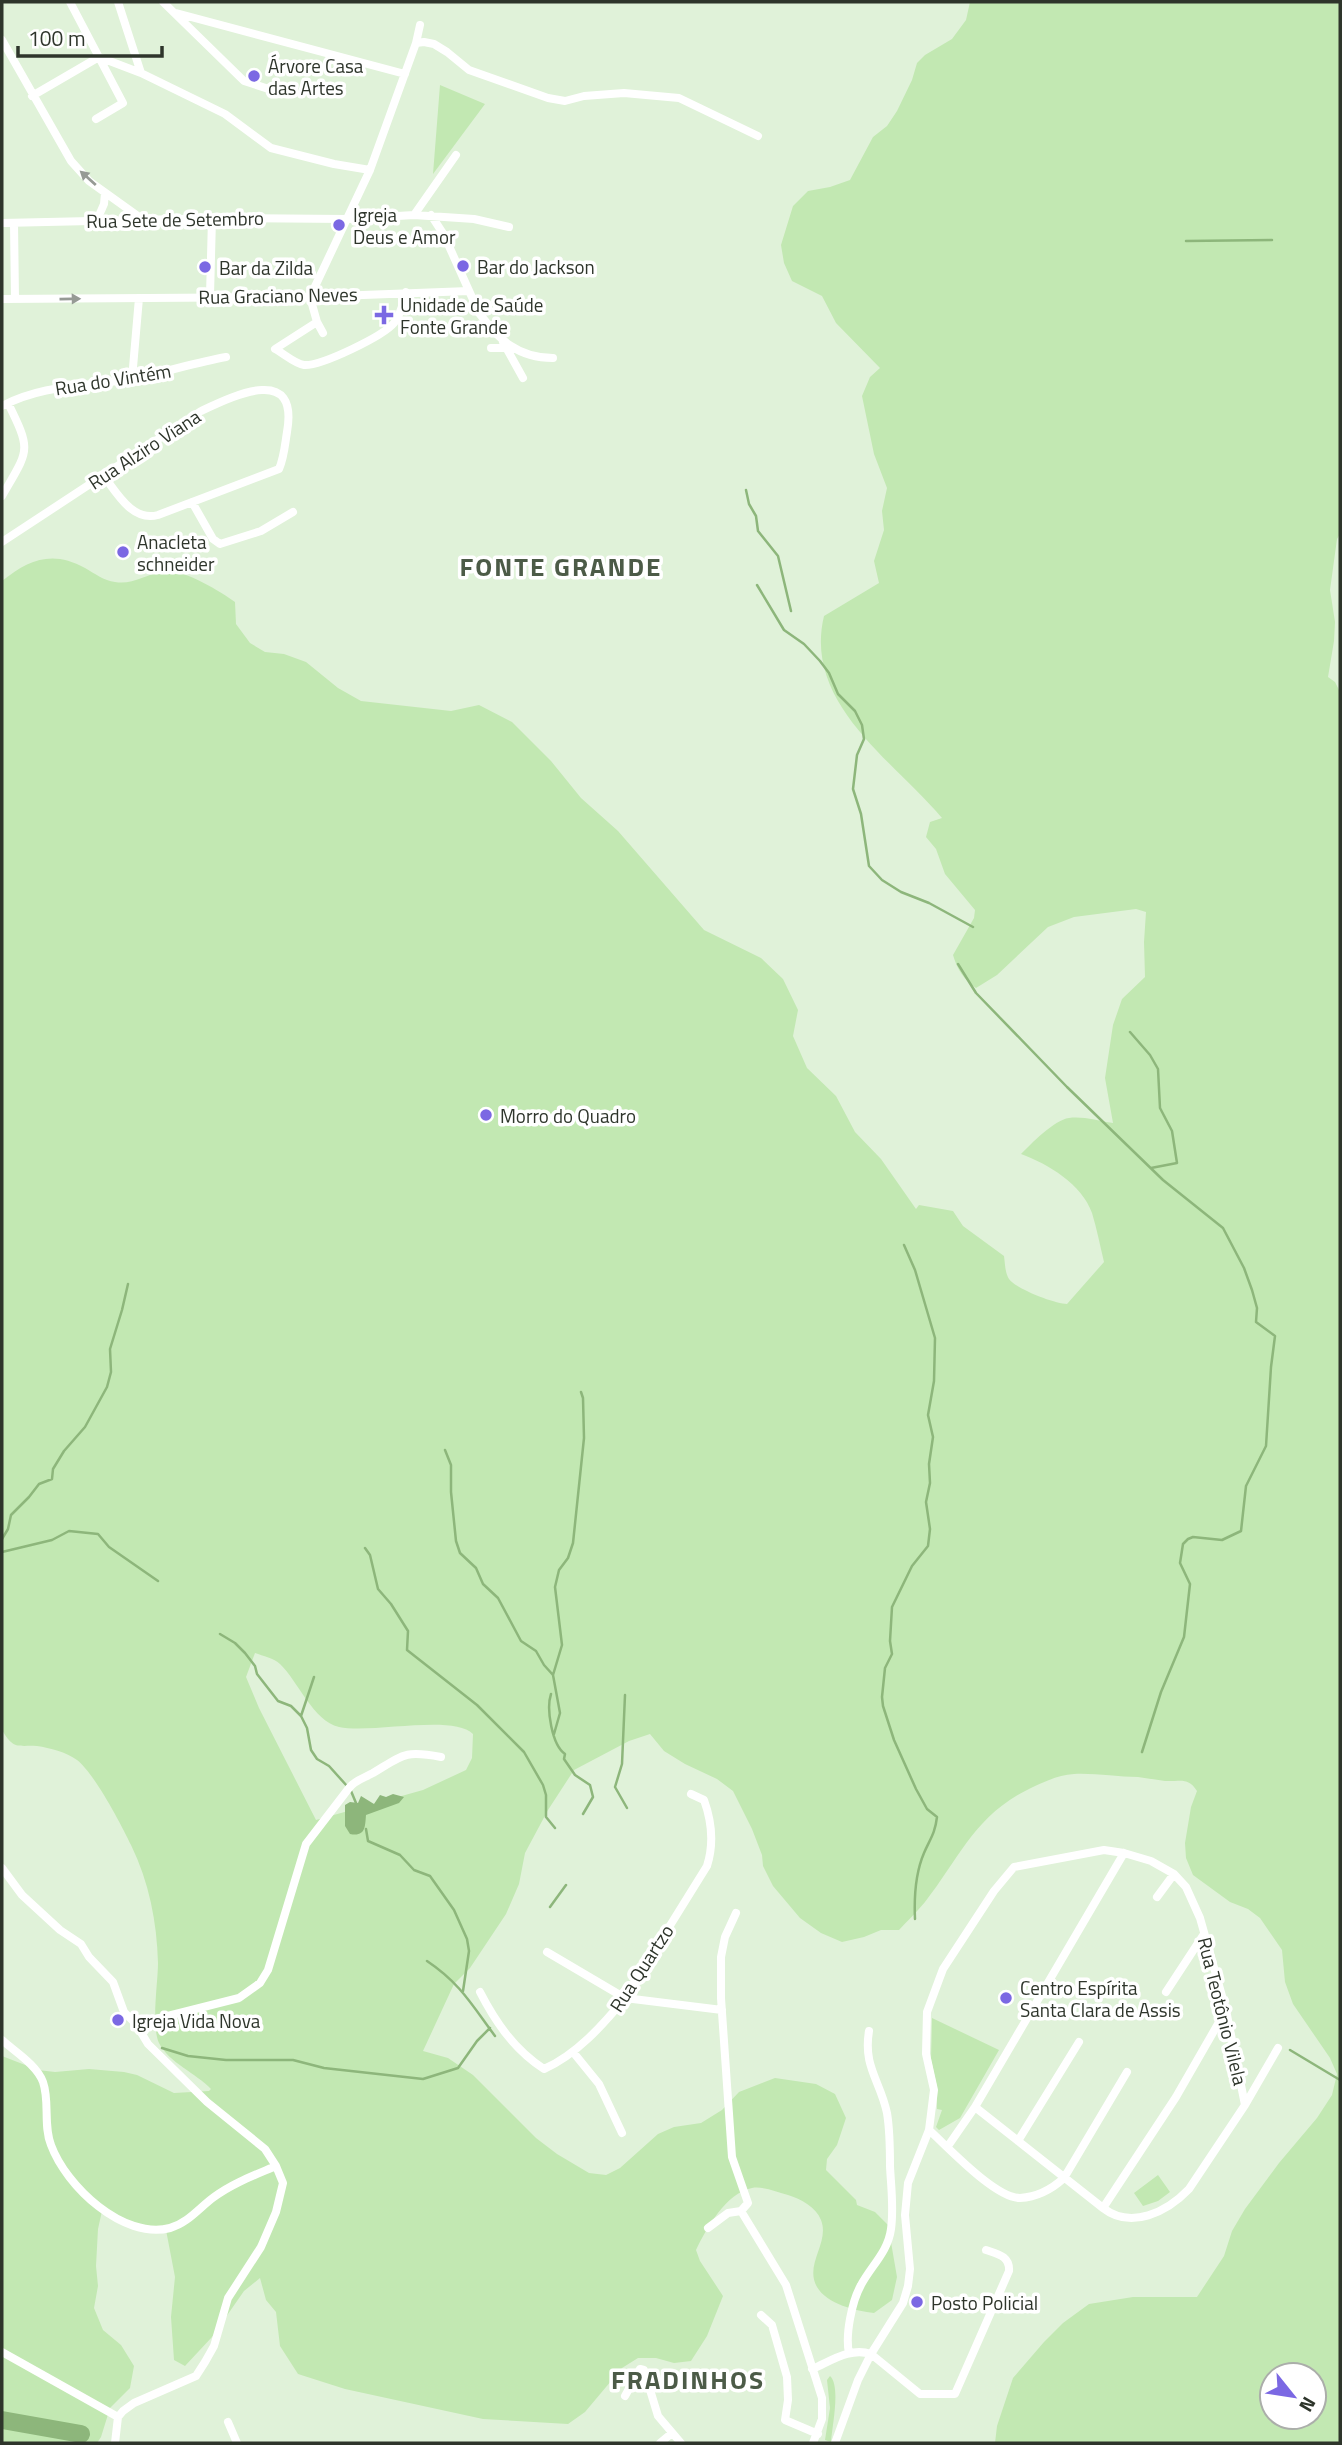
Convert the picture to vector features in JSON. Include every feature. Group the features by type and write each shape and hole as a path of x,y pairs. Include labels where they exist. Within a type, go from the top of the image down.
{"street":[{"path":"70,2 123,103 96,119"},
{"path":"118,2 141,73"},
{"path":"163,2 244,81 284,94"},
{"path":"176,13 405,74"},
{"path":"323,333 310,296 370,170 405,74 420,43 420,25"},
{"path":"2,40 71,161 89,181 142,219"},
{"path":"420,43 447,52 469,71 548,98 565,101 584,96 624,93 667,96 691,103 758,136"},
{"path":"99,57 141,73 225,114 271,148 370,170"},
{"path":"32,96 99,57"},
{"path":"414,215 456,155"},
{"path":"97,220 104,204 105,193"},
{"path":"431,215 444,234 479,313 504,345 523,378"},
{"name":"Rua Sete de Setembro","path":"2,223 212,218 348,219 431,215 474,219 509,227"},
{"path":"210,296 212,218"},
{"path":"14,223 15,299"},
{"name":"Rua Graciano Neves","path":"2,299 310,296 469,290"},
{"path":"317,322 275,349 300,364 318,363 386,330 399,315 406,292"},
{"path":"132,379 139,298"},
{"path":"491,348 504,345 532,357 553,358"},
{"name":"Rua do Vintém","path":"5,404 30,393 132,379 226,357"},
{"name":"Rua Alziro Viana","path":"2,542 201,411 220,402 266,388 276,390 284,397 289,407 279,469 192,502"},
{"path":"2,496 23,460 26,447 23,432 5,404"},
{"path":"103,475 140,516 158,515 192,502 213,539 219,544 261,531 293,512"},
{"path":"136,2024 239,1998 260,1983 268,1970 306,1844 353,1783 400,1755 420,1753 441,1757"},
{"name":"Rua Quartzo","path":"480,1992 494,2020 509,2040 544,2069 573,2052 611,2015 625,1997 707,1866 711,1854 710,1817 705,1800 691,1794"},
{"path":"835,2443 849,2402 871,2354 903,2303 908,2286 910,2269 905,2215 908,2183 929,2130 934,2090 926,2054 927,2012 943,1969 994,1891 1014,1867 1104,1850 1124,1853 1151,1861 1174,1874 1157,1897"},
{"path":"948,2146 975,2107 1124,1853"},
{"path":"2,1868 22,1895 60,1930 80,1944 113,1982 124,2012 136,2024 148,2044 207,2102 265,2149 284,2183 276,2212 261,2247 228,2298 214,2346 196,2376 134,2403 118,2417 115,2443"},
{"name":"Rua Teotônio Vilela","path":"1102,2208 1111,2214 1130,2219 1147,2216 1180,2199 1198,2179 1245,2105 1226,2010 1204,1934 1186,1887 1174,1874"},
{"path":"708,2228 728,2213 741,2211 748,2203 732,2157 722,2010 721,1957 724,1937 736,1913"},
{"path":"1166,1992 1204,1934"},
{"path":"547,1952 625,1997 722,2010"},
{"path":"975,2107 1102,2208 1176,2097 1226,2010"},
{"path":"849,2353 851,2315 859,2288 885,2249 891,2228 893,2193 890,2132 886,2109 868,2063 869,2031"},
{"path":"2,2040 35,2070 43,2082 46,2124 51,2146 71,2181 91,2200 127,2224 170,2228 195,2214 214,2197 241,2180 276,2166"},
{"path":"1018,2141 1079,2042"},
{"path":"1245,2105 1278,2048"},
{"path":"573,2052 598,2084 622,2133"},
{"path":"929,2130 965,2164 1009,2196 1019,2198 1036,2194 1054,2187 1064,2178 1127,2072"},
{"path":"741,2211 786,2285 822,2398 822,2419 813,2443"},
{"path":"812,2369 849,2353 864,2351 920,2394 955,2394 1009,2271 1010,2265 1005,2258 986,2250"},
{"path":"761,2315 772,2325 787,2377 785,2420 818,2434"},
{"path":"2,2353 118,2417"},
{"path":"625,2396 635,2375 640,2369 643,2370 659,2416 681,2443"},
{"path":"228,2422 237,2443"},
{"path":"660,2443 672,2433"}],"shaded area":[{"path":"970,2 1340,2 1340,534 1330,590 1335,622 1328,677 1335,682 1340,692 1340,2443 995,2443 997,2426 1013,2378 1063,2323 1089,2304 1133,2297 1197,2297 1224,2256 1232,2231 1245,2209 1332,2095 1337,2074 1330,2058 1293,2004 1285,1982 1282,1950 1260,1918 1248,1909 1230,1902 1193,1875 1186,1858 1185,1843 1191,1807 1197,1791 1194,1786 1183,1781 1074,1774 1033,1787 1013,1798 983,1823 925,1902 899,1930 881,1930 842,1942 821,1933 800,1918 773,1886 763,1866 762,1855 752,1829 733,1791 717,1779 664,1751 650,1734 629,1741 574,1770 525,1853 519,1884 506,1914 470,1968 454,1984 423,2051 448,2058 473,2075 536,2138 557,2154 589,2173 606,2175 620,2168 658,2134 674,2127 701,2123 722,2110 739,2092 775,2078 816,2084 835,2094 846,2118 837,2145 827,2159 826,2170 856,2200 857,2205 875,2212 888,2225 897,2277 892,2300 874,2313 851,2308 828,2298 817,2287 813,2270 823,2229 819,2215 807,2204 793,2197 752,2188 725,2204 711,2222 696,2250 700,2261 723,2296 707,2336 691,2361 674,2363 656,2358 638,2358 622,2368 585,2412 568,2424 483,2419 345,2389 298,2374 280,2346 276,2312 266,2300 260,2278 244,2291 212,2337 185,2366 174,2360 171,2317 175,2277 166,2230 150,2229 102,2211 98,2229 98,2286 94,2308 103,2330 121,2345 134,2366 130,2388 110,2408 97,2443 2,2443 2,2056 38,2070 55,2072 89,2069 124,2072 137,2075 174,2093 211,2089 169,2056 159,2043 155,2015 158,1963 151,1902 137,1859 107,1800 77,1760 52,1749 13,1744 2,1730 2,581 32,562 52,558 73,562 103,578 121,583 162,571 179,573 210,586 235,602 236,624 250,643 265,652 284,654 306,662 338,688 361,701 451,711 479,705 512,722 551,761 581,798 618,831 704,930 761,958 783,979 798,1010 793,1036 807,1068 836,1096 855,1132 881,1159 916,1209 919,1205 953,1211 963,1226 1004,1256 1007,1274 1013,1283 1054,1302 1067,1304 1104,1262 1092,1213 1080,1193 1063,1176 1021,1154 1043,1133 1063,1120 1080,1118 1113,1123 1105,1078 1113,1025 1122,999 1145,977 1146,912 1136,909 1074,917 1048,927 997,975 976,988 959,969 953,955 974,918 975,910 945,874 936,849 926,837 930,822 942,818 878,752 839,703 827,676 821,647 824,616 879,583 874,561 884,530 882,511 887,488 874,454 862,396 870,377 880,368 836,323 822,296 792,281 784,263 781,245 793,206 808,191 850,180 873,137 887,126 897,111 917,63 952,39 966,20","holes":["255,1653 272,1659 287,1671 321,1717 339,1727 448,1725 463,1728 473,1734 472,1758 466,1770 423,1790 316,1820 246,1677"]},
{"path":"440,85 485,104 433,174"},
{"path":"393,1794 404,1797 399,1803 366,1815 362,1832 350,1834 345,1826 345,1805 350,1802 358,1803 361,1796 374,1804 380,1795 386,1797"},
{"path":"932,2018 999,2050 960,2118 939,2130 936,2127 942,2110 937,2109 937,2087 931,2059"},
{"path":"1158,2175 1170,2192 1158,2201 1143,2206 1134,2193"},
{"path":"830,2376 835,2388 831,2442 825,2440 830,2408 827,2380"}],"waterway":[{"path":"1186,241 1272,240"},
{"path":"746,490 749,504 756,516 758,531 778,556 791,611"},
{"path":"757,585 784,630 804,644 820,661 829,673 838,694 855,711 862,725 864,739 857,755 853,789 861,814 869,866 882,880 901,892 929,903 973,927"},
{"path":"958,964 976,993 1067,1087 1163,1180 1223,1228 1252,1290 1257,1308 1256,1322 1275,1336 1266,1446 1246,1486 1241,1531 1222,1540 1193,1537 1183,1544 1180,1563 1190,1584 1184,1637 1161,1692 1142,1752"},
{"path":"1130,1032 1158,1069 1160,1108 1172,1131 1177,1163 1151,1168"},
{"path":"904,1245 915,1270 935,1338 934,1381 928,1415 933,1437 926,1502 930,1529 928,1546 912,1566 892,1607 892,1654 885,1668 882,1697 894,1740 916,1789 927,1809 937,1817 919,1869 915,1919"},
{"path":"2,1539 8,1529 11,1515 39,1484 52,1479 53,1469 64,1451 85,1427 107,1387 111,1372 110,1349 128,1284"},
{"path":"553,1675 562,1645 555,1587 559,1570 568,1558 573,1543 584,1438 581,1392"},
{"path":"445,1450 451,1465 456,1541 460,1553 476,1568 483,1584 498,1598 521,1641 536,1651 553,1675 560,1713 554,1734"},
{"path":"2,1552 52,1540 69,1531 98,1534 109,1547 158,1581"},
{"path":"365,1548 370,1555 378,1589 408,1631 407,1650 477,1705 524,1752 543,1785 546,1817 555,1828"},
{"path":"220,1634 245,1653 278,1701 291,1706 301,1716 307,1728 311,1750 317,1759 329,1766 347,1786"},
{"path":"301,1716 314,1677"},
{"path":"551,1694 550,1717 557,1743 575,1775 590,1785 593,1797 583,1814"},
{"path":"625,1695 622,1764 615,1787 627,1808"},
{"path":"351,1791 356,1803"},
{"path":"366,1829 368,1841 400,1855 414,1870 430,1876 454,1910 467,1939 469,1951 463,1991"},
{"path":"550,1907 566,1885"},
{"path":"427,1961 457,1986 495,2036"},
{"path":"162,2048 188,2056 226,2060 293,2060 324,2068 423,2079 458,2068 490,2028"},
{"path":"1290,2050 1340,2080"},
{"path":"2,2420 81,2434"}],"place":[{"name":"Árvore Casa das Artes","path":"254,76"},
{"name":"Igreja Deus e Amor","path":"339,225"},
{"name":"Bar do Jackson","path":"463,266"},
{"name":"Bar da Zilda","path":"205,267"},
{"name":"Unidade de Saúde Fonte Grande","path":"384,315"},
{"name":"Anacleta schneider","path":"123,552"},
{"name":"Morro do Quadro","path":"486,1115"},
{"name":"Centro Espírita Santa Clara de Assis","path":"1006,1998"},
{"name":"Igreja Vida Nova","path":"118,2020"},
{"name":"Posto Policial","path":"917,2302"}],"district":[{"name":"FONTE GRANDE","path":"561,566"},
{"name":"FRADINHOS","path":"688,2379"}]}
